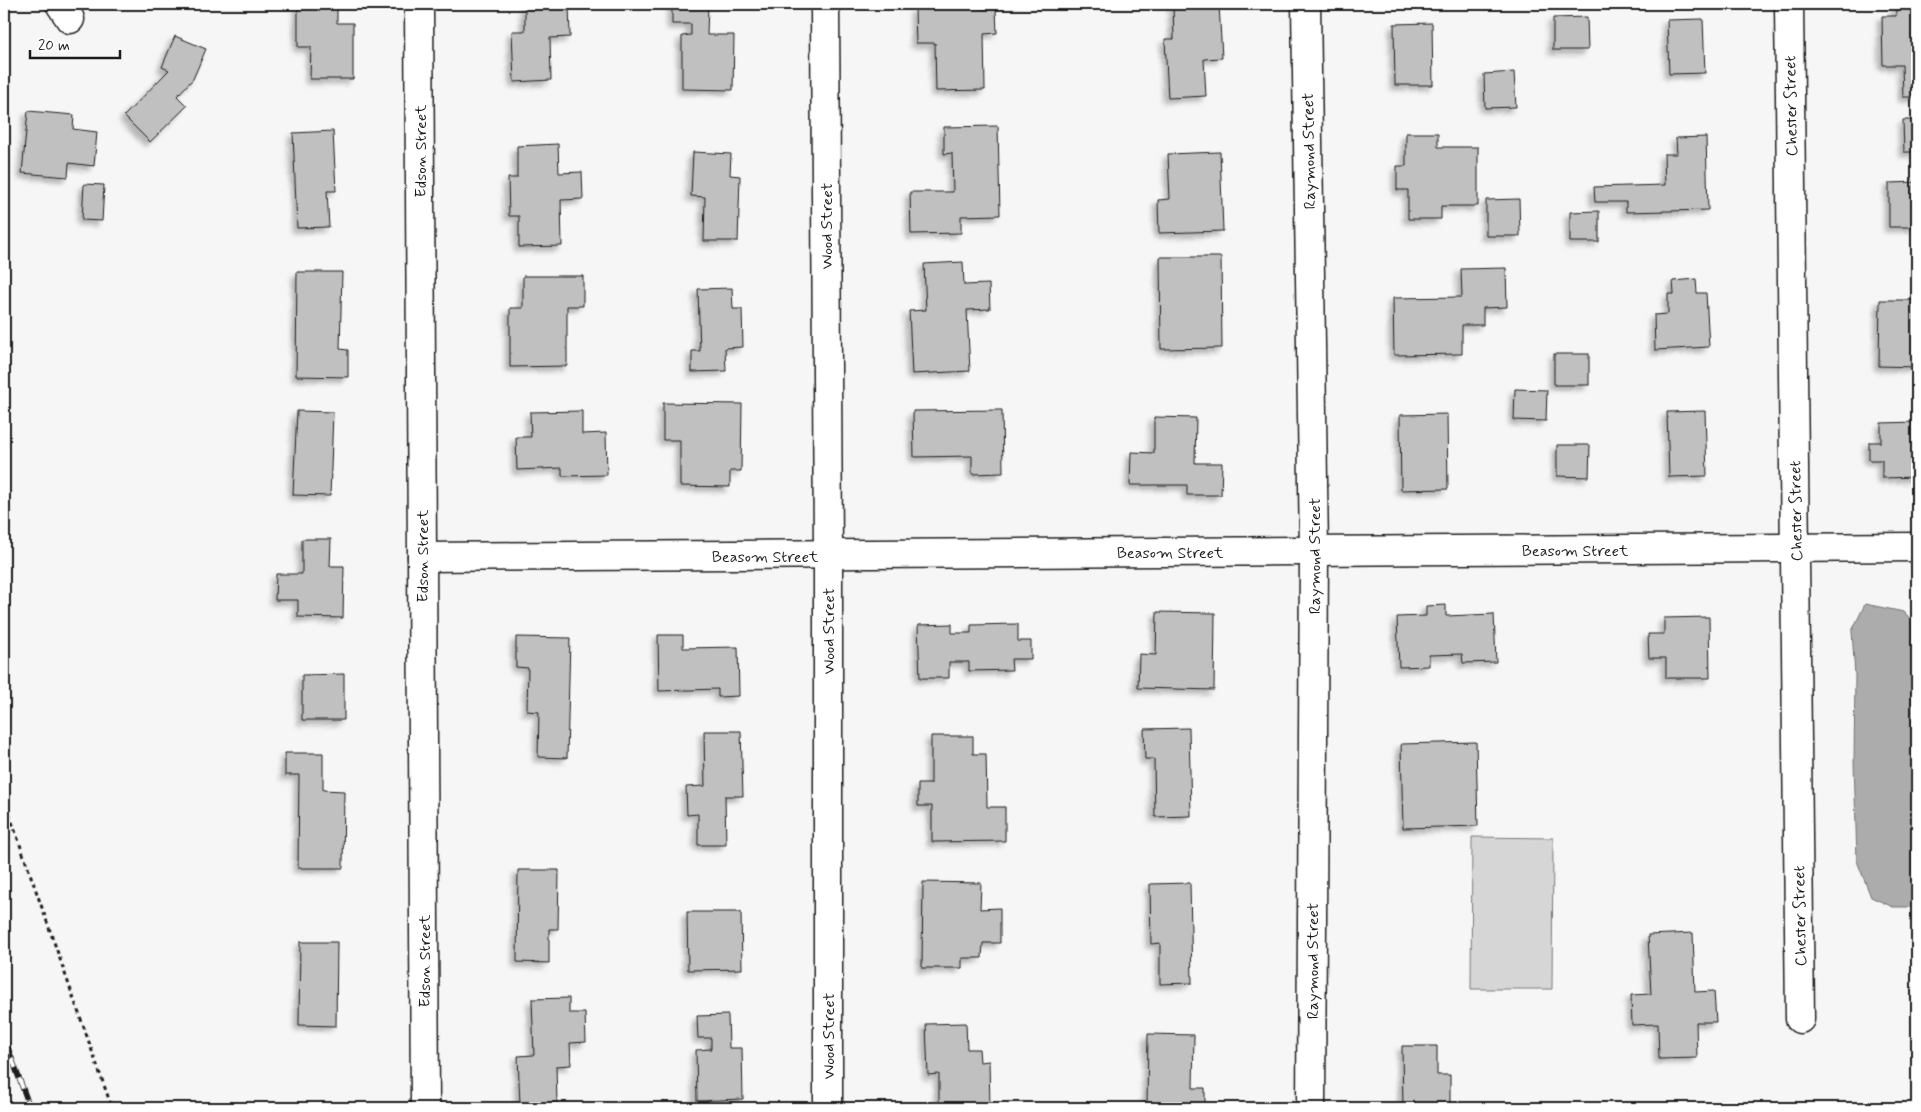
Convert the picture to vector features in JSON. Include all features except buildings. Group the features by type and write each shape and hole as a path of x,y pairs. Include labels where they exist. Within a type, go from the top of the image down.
{"street":[{"name":"Edson Street","path":"419,4 425,1108"},
{"name":"Wood Street","path":"825,4 828,555 828,1108"},
{"name":"Raymond Street","path":"1306,4 1314,551 1311,1108"},
{"name":"Chester Street","path":"1789,4 1800,1019"},
{"name":"Beasom Street","path":"422,558 1917,547"}],"path":[{"path":"4,799 112,1108"}],"shaded area":[{"path":"1865,604 1904,612 1917,626 1917,907 1893,907 1871,897 1857,861 1854,762 1855,676 1852,631"},
{"path":"1472,837 1553,838 1552,989 1471,989"}],"railway":[{"path":"4,1037 30,1108"}]}
